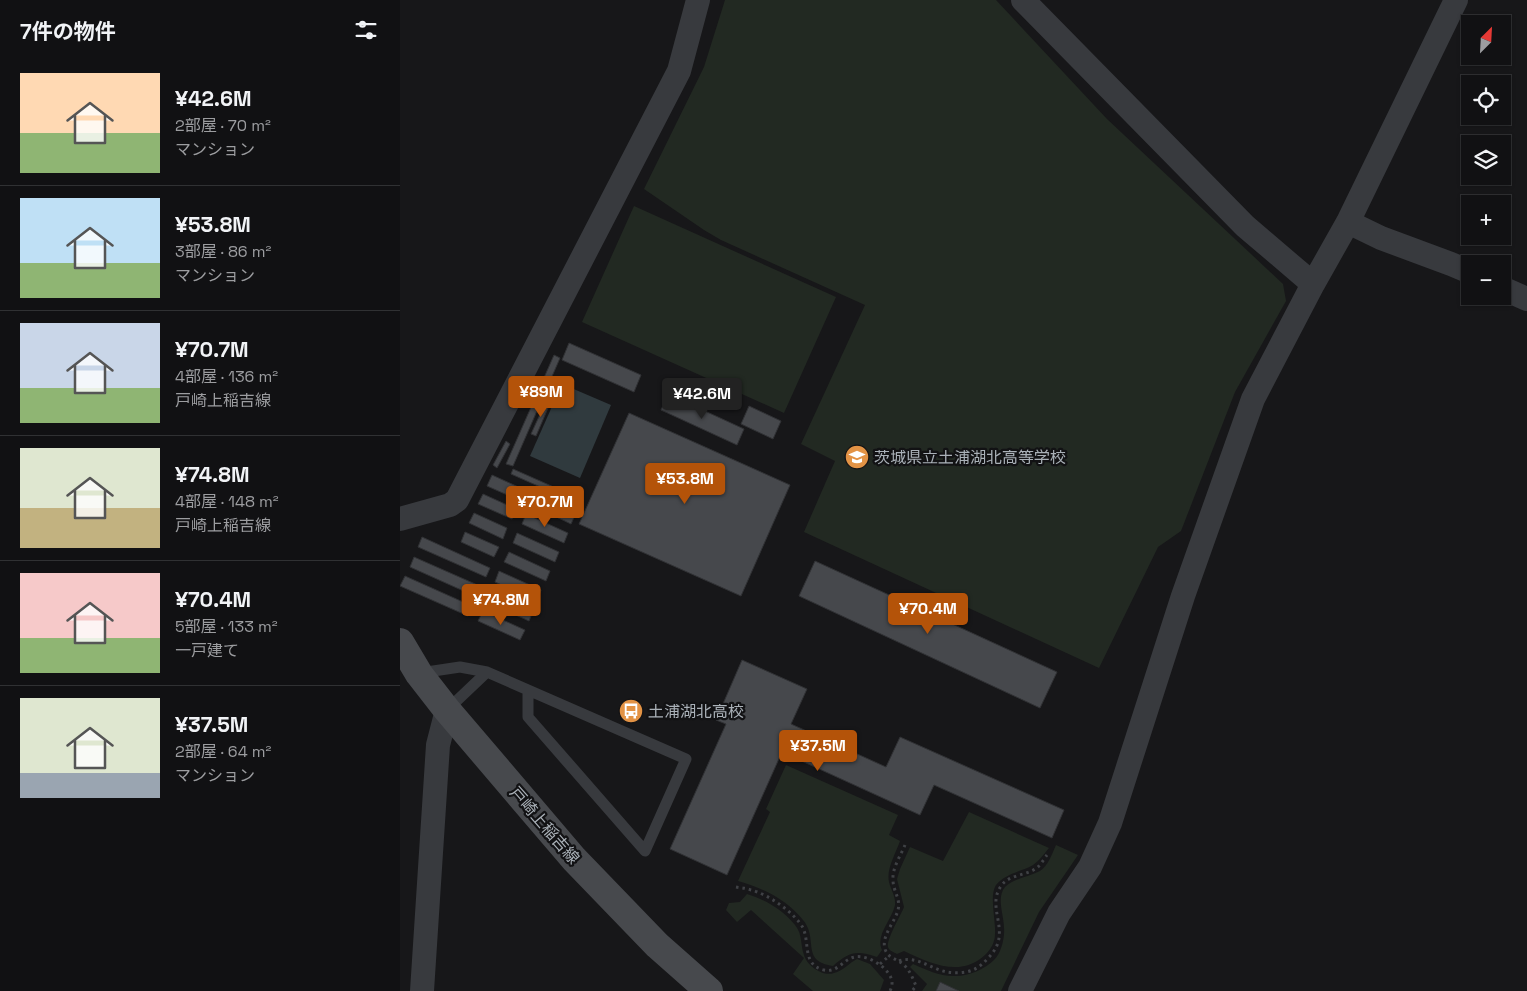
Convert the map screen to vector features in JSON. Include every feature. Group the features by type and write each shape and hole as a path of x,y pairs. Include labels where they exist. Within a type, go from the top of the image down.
{"main road":[{"name":"戸崎上稲吉線","path":"400,642 419,674 447,710 574,859 657,945 710,991"}],"street":[{"path":"400,519 450,505 457,500 679,71 698,0"},
{"path":"1023,0 1244,226 1312,284"},
{"path":"1020,991 1059,913 1090,868 1110,823 1183,596 1253,399 1312,284 1348,222 1456,0"},
{"path":"1348,222 1380,238 1461,268"},
{"path":"1511,292 1527,299"},
{"path":"422,991 438,745 447,710"}],"lane":[{"path":"419,674 460,667 486,672 528,690 686,759 645,851 528,717 528,690"},
{"path":"447,710 486,672"}],"path":[{"path":"906,844 893,872 893,882 899,901 898,910 885,940 885,949 889,956 906,967 916,986 912,991"},
{"path":"899,961 913,960 946,972 966,972 979,968 991,956 998,945 1001,934 996,906 999,889 1004,882 1037,868 1047,855"},
{"path":"736,887 752,890 791,912 803,929 807,954 814,964 824,970 835,970 849,958 857,956 872,960 880,964 889,974 892,982 890,991"},
{"path":"880,964 889,956"}],"shaded area":[{"path":"725,0 996,0 1107,119 1283,284 1286,301 1235,392 1181,531 1158,547 1099,668 804,532 835,461 801,444 865,305 721,240 644,189 704,67"},
{"path":"634,206 836,297 784,413 582,322"},
{"path":"562,384 611,405 580,478 530,456"},
{"path":"786,765 898,815 889,835 900,841 890,866 888,877 895,905 882,933 880,944 882,950 877,957 858,953 848,955 833,966 823,963 813,954 808,927 790,906 756,887 738,881 770,812 766,809"},
{"path":"969,812 1049,848 1033,865 1009,875 996,885 993,895 994,940 988,952 977,961 957,967 935,964 904,951 897,954 889,949 888,944 904,907 897,879 910,847 943,861"},
{"path":"1056,845 1078,855 1039,912 1001,991 922,991 927,984 910,967 913,964 939,974 956,976 976,971 994,960 1001,950 1004,936 1002,891 1013,882 1043,869 1050,860"},
{"path":"747,894 774,906 795,925 799,932 806,959 816,970 830,974 834,973 857,959 870,964 884,980 880,991 813,991 793,974 804,958 751,910 737,922 726,910 729,903 740,902"}],"building":[{"path":"569,343 641,375 634,392 562,360"},
{"path":"554,355 560,358 513,466 506,464"},
{"path":"668,394 744,429 737,445 661,410"},
{"path":"547,399 551,401 536,436 531,434"},
{"path":"749,406 781,421 773,439 741,424"},
{"path":"629,413 790,485 741,596 579,524"},
{"path":"506,441 510,444 497,468 493,465"},
{"path":"513,469 583,500 581,505 511,474"},
{"path":"492,475 525,490 521,501 487,486"},
{"path":"483,494 516,509 512,519 478,504"},
{"path":"534,494 576,513 571,524 529,504"},
{"path":"474,513 507,528 503,539 469,523"},
{"path":"526,514 568,533 564,543 522,524"},
{"path":"465,532 499,547 494,557 461,542"},
{"path":"517,533 559,552 555,562 513,543"},
{"path":"422,537 490,568 486,577 418,547"},
{"path":"509,552 550,571 546,581 504,562"},
{"path":"414,557 482,587 477,597 410,567"},
{"path":"815,561 1057,672 1040,708 799,596"},
{"path":"499,571 541,590 537,601 495,582"},
{"path":"405,576 472,606 468,616 400,586"},
{"path":"491,592 533,611 529,621 487,602"},
{"path":"483,611 525,630 520,640 478,621"},
{"path":"742,660 807,689 791,724 886,767 900,737 1064,810 1052,838 934,785 920,815 782,752 727,875 670,849 726,724 716,720"},
{"path":"940,982 959,991 936,991"}],"place":[{"name":"茨城県立土浦湖北高等学校","path":"857,457"},
{"name":"土浦湖北高校","path":"631,711"}]}
